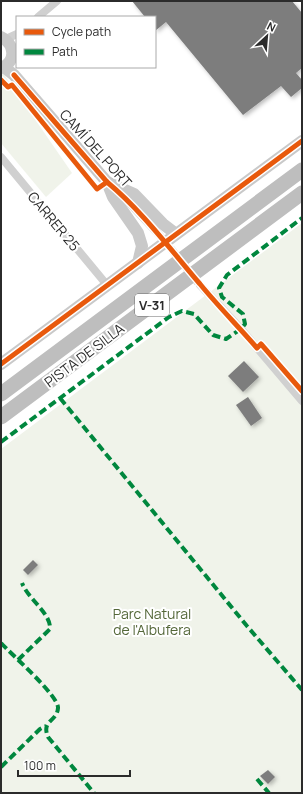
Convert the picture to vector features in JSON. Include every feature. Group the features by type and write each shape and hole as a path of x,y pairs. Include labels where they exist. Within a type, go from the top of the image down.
{"highway":[{"name":"PISTA DE SILLA","path":"1,394 302,170"},
{"name":"PISTA DE SILLA","path":"1,417 302,193"}],"street":[{"path":"39,16 57,1"},
{"path":"5,65 13,52 9,40"},
{"name":"CAMÍ DEL PORT","path":"5,65 107,182 122,195 161,237"},
{"path":"1,364 302,141"},
{"name":"CARRER 25","path":"1,157 107,285"},
{"name":"CAMÍ DEL PORT","path":"107,182 134,194 163,224 176,234"},
{"name":"CAMÍ DEL PORT","path":"107,182 113,197 138,233 142,246 138,263"},
{"path":"200,285 241,329 302,401"}],"green space":[{"path":"1,70 72,173 46,197 1,143"},
{"name":"Parc Natural de l'Albufera","path":"302,223 302,793 1,793 1,449"}],"building":[{"path":"132,1 292,1 302,13 302,68 296,73 302,80 302,88 291,97 281,86 243,115 166,22 156,30 156,16 144,16"},
{"path":"244,361 259,377 243,392 228,376"},
{"path":"248,397 262,418 251,426 236,405"},
{"path":"33,560 38,565 28,575 23,570"},
{"path":"268,770 275,777 268,784 260,776"}],"tunnel":[{"path":"163,239 200,285"}],"marked path":[{"path":"1,442 169,317 182,311 194,314 213,335 226,339 241,329 245,324 243,314 222,297 219,288 227,275 302,218"},
{"path":"60,398 247,626 302,690"},
{"path":"18,660 50,629 47,617 29,595 22,583"},
{"path":"1,643 34,675 56,702 58,708 57,713 46,727 48,737 94,793"},
{"path":"1,767 40,729 46,726"},
{"path":"257,779 269,793"}],"cycle path":[{"path":"14,75 107,182 144,218 257,348 261,344 302,391"},
{"path":"1,80 8,87 12,85 97,189 107,182"},
{"path":"1,364 302,141"}]}
